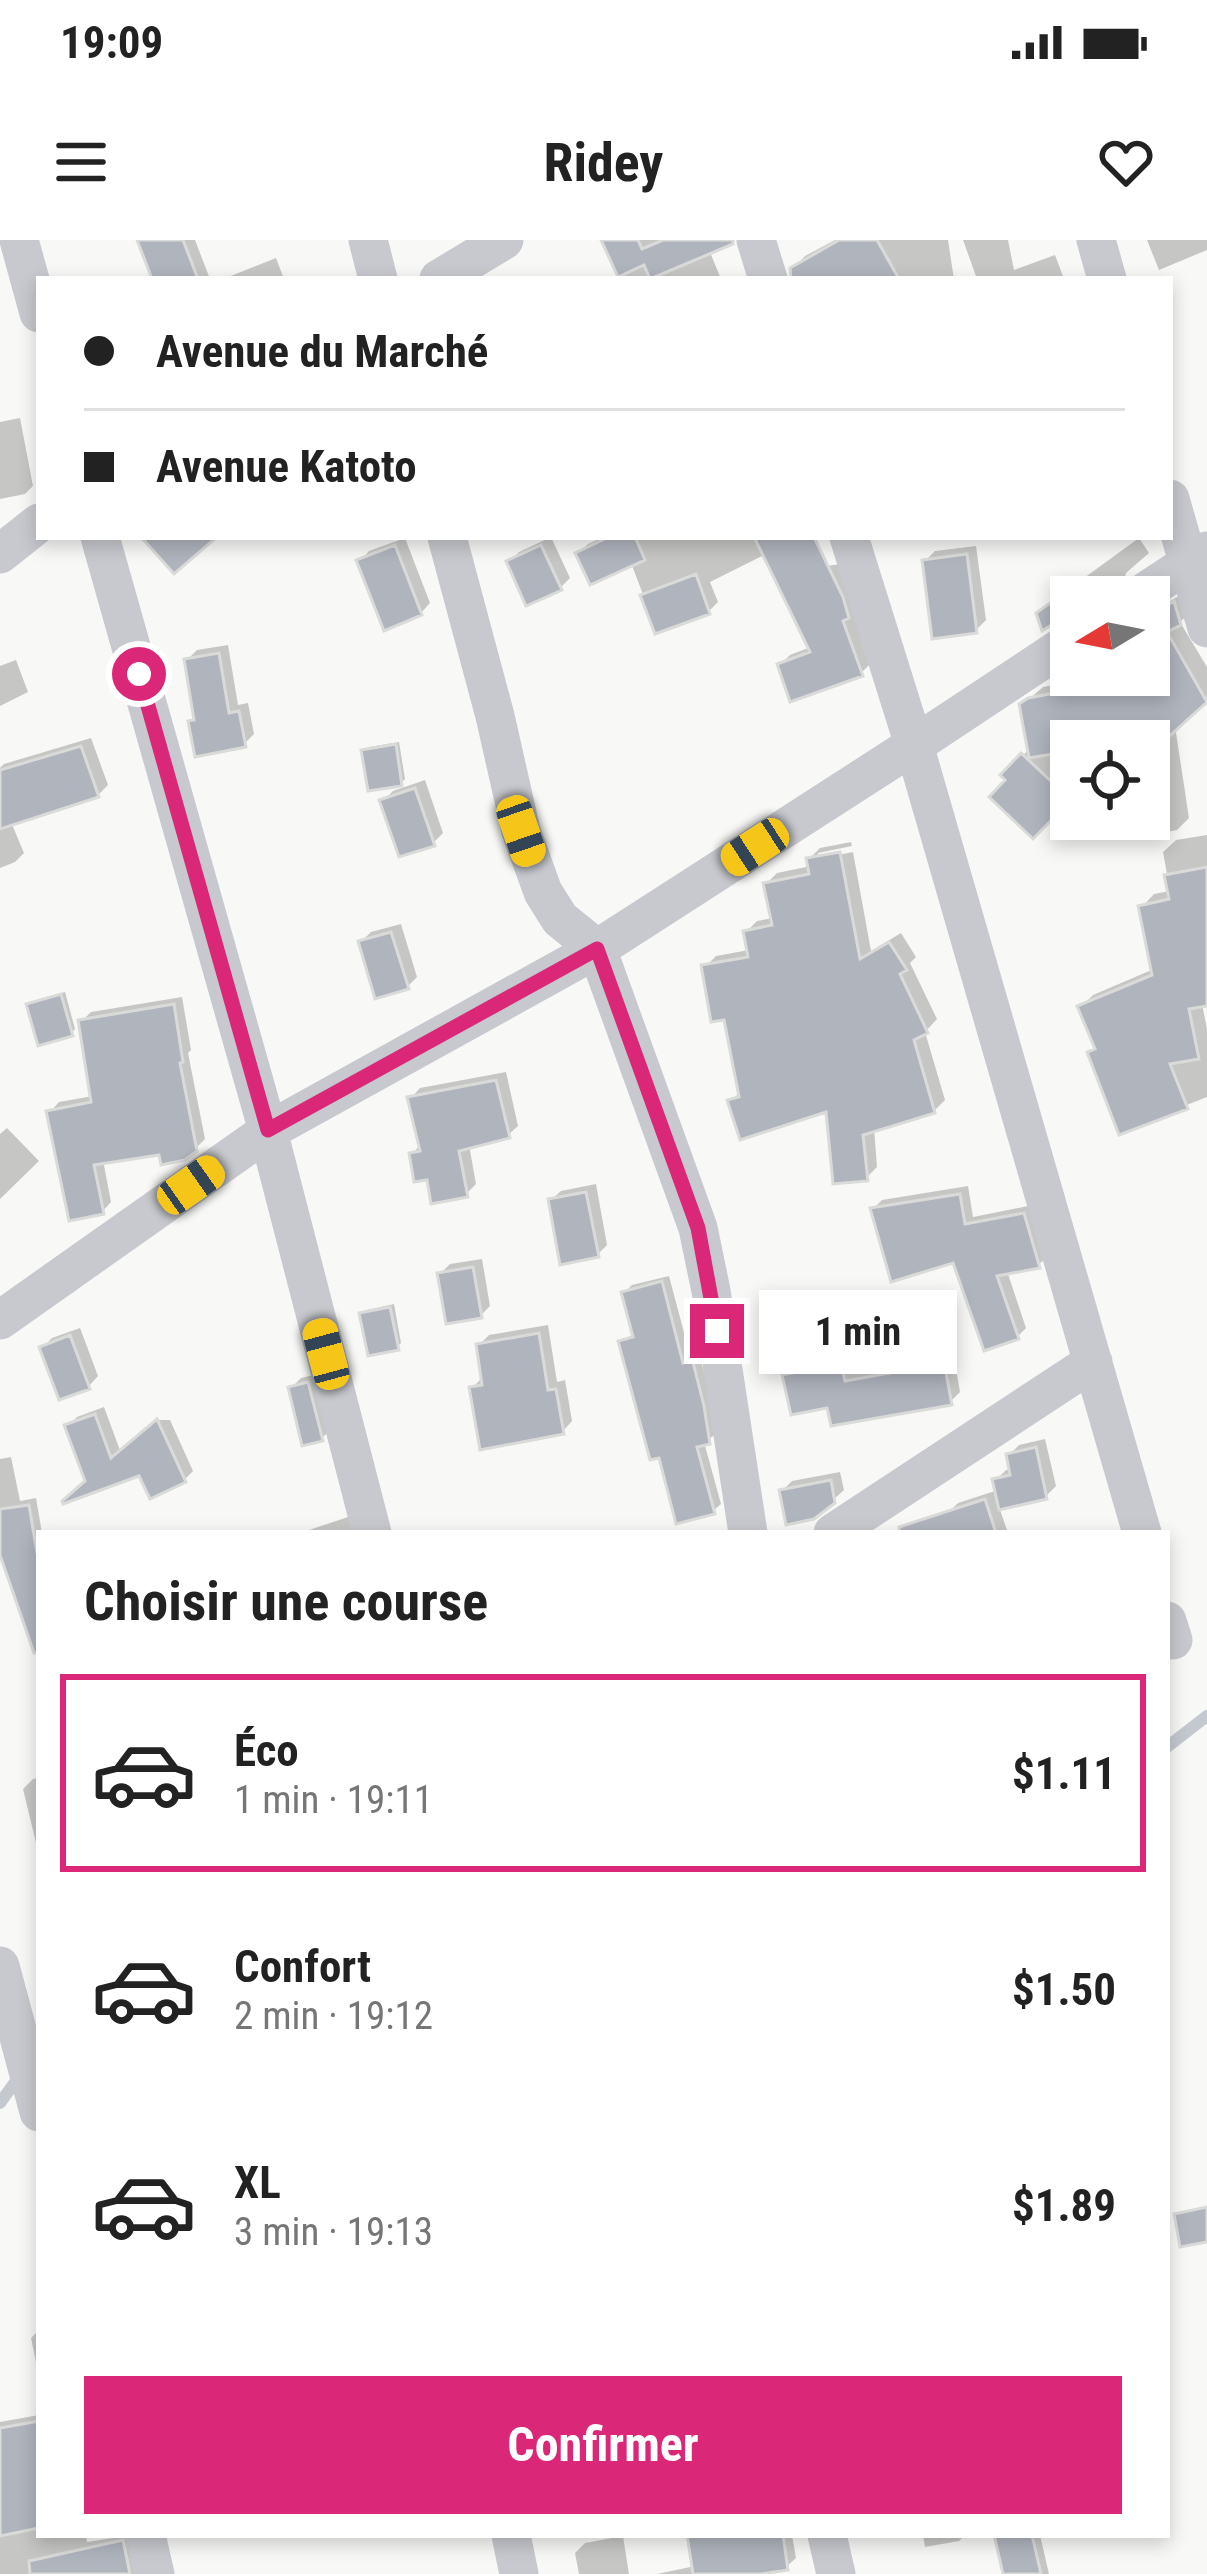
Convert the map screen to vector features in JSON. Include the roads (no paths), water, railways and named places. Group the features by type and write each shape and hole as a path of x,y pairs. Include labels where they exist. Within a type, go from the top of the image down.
{"street":[{"path":"19,240 36,302"},
{"path":"368,240 377,276"},
{"path":"444,276 504,240"},
{"path":"756,240 767,276"},
{"path":"1096,240 1106,276"},
{"path":"1173,505 1198,557 1207,628"},
{"path":"0,554 36,525"},
{"path":"101,540 268,1130 371,1530"},
{"path":"448,540 521,831 543,892 560,919 597,949 698,1228 748,1530"},
{"path":"850,540 1141,1530"},
{"path":"1169,576 1198,557"},
{"path":"0,1320 268,1130 597,949 1050,655"},
{"path":"838,1530 1093,1362"},
{"path":"0,1966 36,2101"},
{"path":"147,2538 155,2574"},
{"path":"512,2538 519,2574"},
{"path":"828,2538 836,2574"}],"waterway":[{"path":"1170,1745 1207,1716"},
{"path":"0,2103 18,2078"}]}
